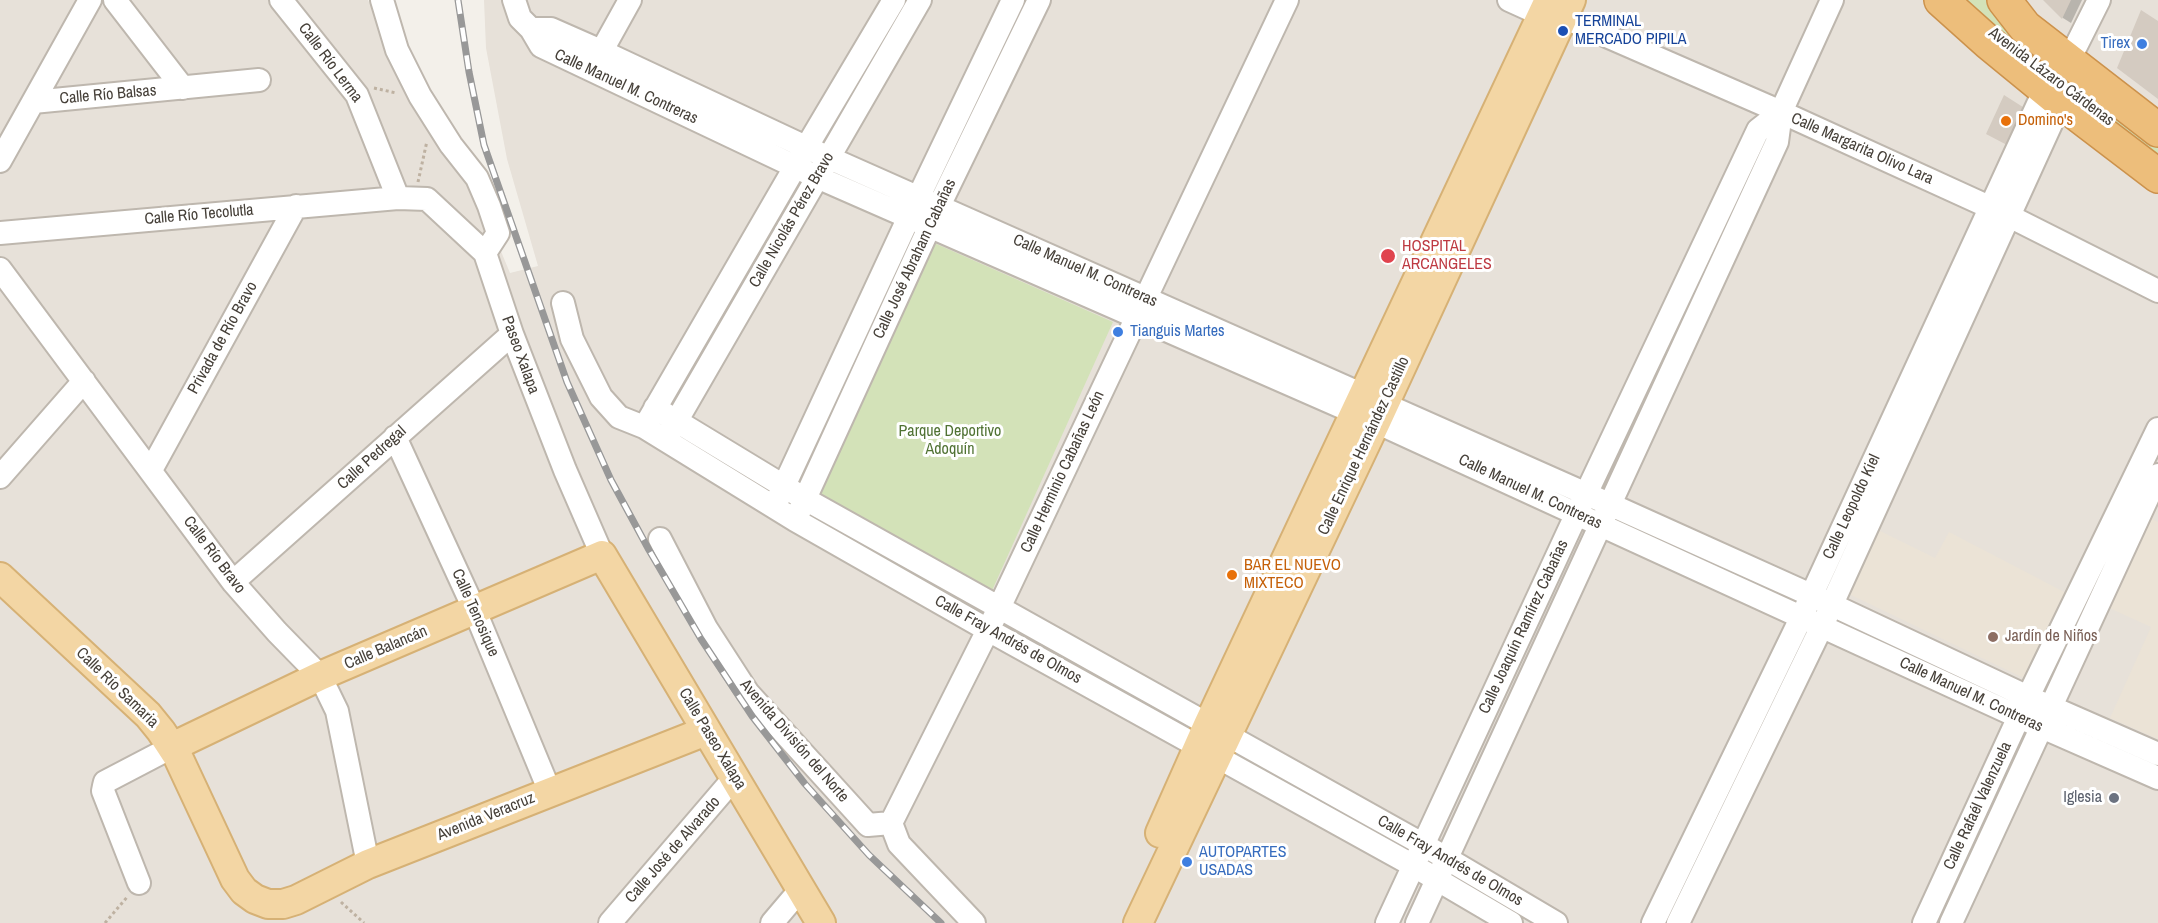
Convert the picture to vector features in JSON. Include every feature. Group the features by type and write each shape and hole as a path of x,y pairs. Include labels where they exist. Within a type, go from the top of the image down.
{"highway":[{"name":"Avenida Lázaro Cárdenas","path":"1941,0 2017,24 2074,50 2158,115"},
{"name":"Avenida Lázaro Cárdenas","path":"1941,0 2053,95 2158,176"},
{"name":"Avenida Lázaro Cárdenas","path":"2004,0 2017,24 2158,158"},
{"name":"Avenida Lázaro Cárdenas","path":"2017,24 2158,130"}],"main road":[{"name":"Calle Enrique Hernández Castillo","path":"1119,923 1213,741 1370,408 1553,5"},
{"name":"Calle Balancán","path":"172,747 320,676 602,555"},
{"name":"Calle Paseo Xalapa","path":"602,555 821,923"},
{"name":"Calle Río Samaria","path":"0,577 148,715 172,747 235,879 244,891 268,904"},
{"name":"Avenida Veracruz","path":"268,904 283,904 296,900 368,864 706,731"},
{"name":"Calle Enrique Hernández Castillo","path":"1138,923 1213,741"}],"street":[{"path":"0,161 90,0"},
{"path":"115,0 183,88"},
{"name":"Calle Río Lerma","path":"281,0 357,95 407,192"},
{"path":"382,0 397,50 420,96 451,146 477,178 489,206 498,233 485,253"},
{"name":"Calle Manuel M. Contreras","path":"514,0 520,18 531,29 541,46 596,60 822,167 1582,503 1822,626 2047,717 2158,754"},
{"path":"596,60 630,0"},
{"name":"Calle Nicolás Pérez Bravo","path":"650,418 800,157 894,0"},
{"name":"Calle Nicolás Pérez Bravo","path":"670,431 920,0"},
{"name":"Calle José Abraham Cabañas","path":"779,497 913,207 1013,0"},
{"name":"Calle José Abraham Cabañas","path":"795,520 935,216 1039,0"},
{"name":"Calle Herminio Cabañas León","path":"891,823 999,608 1287,0"},
{"name":"Calle Margarita Olivo Lara","path":"1509,0 1553,5 2000,212 2158,291"},
{"name":"Calle Joaquín Ramírez Cabañas","path":"1417,923 1777,142 1780,112 1832,0"},
{"path":"2074,50 2099,0"},
{"name":"Calle Río Balsas","path":"33,102 259,80"},
{"name":"Calle Leopoldo Kiel","path":"1678,923 1822,626 1822,600 2053,95"},
{"name":"Calle Joaquín Ramírez Cabañas","path":"1387,923 1758,130 1780,112"},
{"name":"Calle Río Tecolutla","path":"0,233 296,206 407,192"},
{"name":"Paseo Xalapa","path":"407,192 427,199 485,253 512,334 565,470 602,555"},
{"name":"Privada de Río Bravo","path":"151,470 296,206"},
{"path":"1703,246 1725,256"},
{"name":"Calle Río Bravo","path":"0,269 233,582 320,676 337,711 368,864"},
{"name":"Calle Fray Andrés de Olmos","path":"563,303 572,339 601,397 609,409 619,417 650,418 779,497 795,520 988,630 1424,845 1557,923"},
{"name":"Calle Pedregal","path":"233,582 512,334"},
{"path":"1645,370 1666,382"},
{"path":"0,477 84,381"},
{"name":"Calle Rafaél Valenzuela","path":"1951,923 2047,717 2151,481 2158,429"},
{"name":"Calle Tenosique","path":"395,437 475,611 550,792"},
{"name":"Calle Rafaél Valenzuela","path":"1924,923 2024,707 2151,481"},
{"name":"Calle Fray Andrés de Olmos","path":"779,497 805,499 999,608 1414,866 1511,923"},
{"name":"Calle Manuel M. Contreras","path":"1605,514 1822,600 2024,707"},
{"name":"Avenida División del Norte","path":"660,539 706,628 748,693 868,825 891,823"},
{"name":"Calle Leopoldo Kiel","path":"1653,923 1802,616 1822,600"},
{"path":"1516,644 1540,655"},
{"name":"Calle Manuel M. Contreras","path":"2047,717 2158,778"},
{"path":"1481,721 1505,732"},
{"path":"139,883 104,786 105,782 172,747"},
{"name":"Calle José de Alvarado","path":"610,923 735,777"},
{"path":"891,823 900,844 974,923"},
{"path":"772,923 800,890"}],"path":[{"path":"373,88 389,93 404,90"},
{"path":"407,192 428,138"},
{"path":"105,923 139,883"}],"shaded area":[{"path":"0,0 368,0 430,131 465,165 510,273 538,266 507,159 486,48 484,0 2158,0 2158,923 0,923"},
{"path":"2150,518 2158,522 2158,739 2110,718 2151,627 2105,606"},
{"name":"Jardín de Niños","path":"1878,530 1935,558 1949,532 2068,594 2028,680 1847,593"}],"green space":[{"path":"1966,0 1989,0 2158,138 2158,157 2082,102"},
{"name":"Parque Deportivo Adoquín","path":"932,242 1113,322 990,595 816,493"}],"building":[{"path":"2043,0 2071,0 2062,19"},
{"name":"Tirex","path":"2141,10 2158,21 2158,99 2117,68"},
{"name":"Domino's","path":"2004,95 2026,109 2007,145 1986,134"}],"railway":[{"path":"458,0 469,72 484,145 567,382 611,480 701,639 752,716 805,784 869,855 941,923"}],"place":[{"name":"TERMINAL MERCADO PIPILA","path":"1563,31"},
{"name":"Tirex","path":"2142,44"},
{"name":"Domino's","path":"2006,121"},
{"name":"HOSPITAL ARCANGELES","path":"1388,256"},
{"name":"Tianguis Martes","path":"1118,332"},
{"name":"BAR EL NUEVO MIXTECO","path":"1232,575"},
{"name":"Jardín de Niños","path":"1993,637"},
{"name":"Iglesia","path":"2114,798"},
{"name":"AUTOPARTES USADAS","path":"1187,862"}]}
